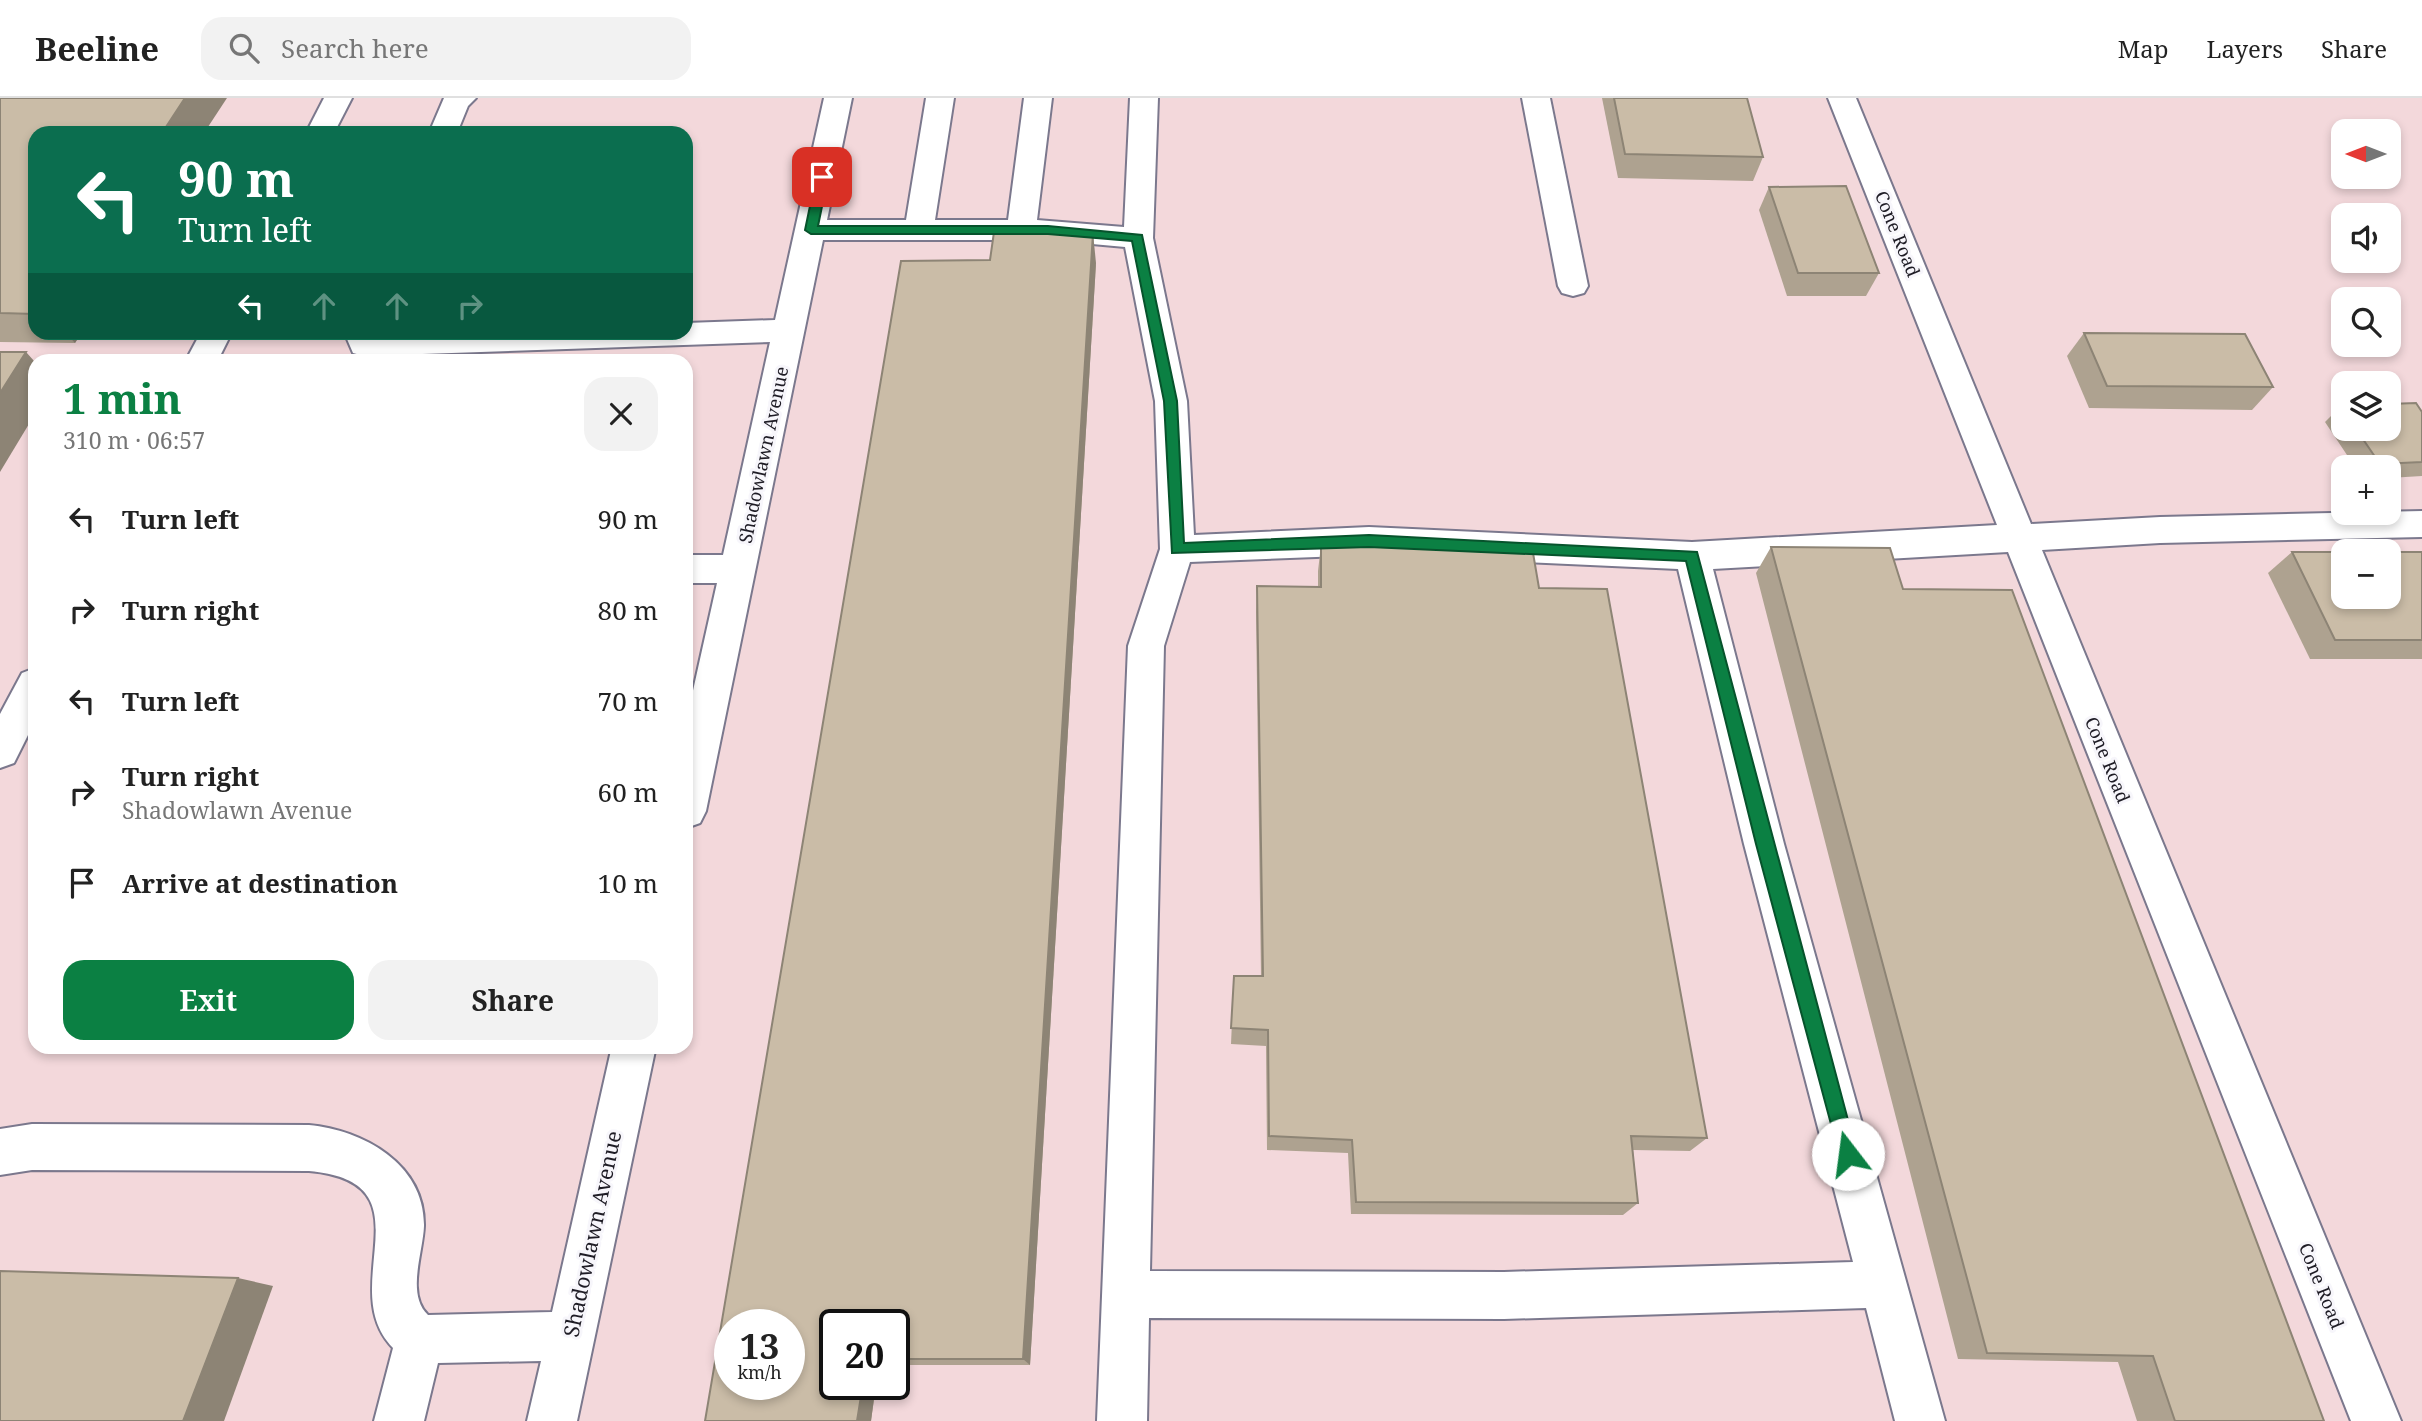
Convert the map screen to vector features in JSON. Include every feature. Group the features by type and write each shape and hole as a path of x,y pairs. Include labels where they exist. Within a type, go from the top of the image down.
{"street":[{"path":"324,126 338,98"},
{"path":"446,126 456,101 463,98"},
{"name":"Shadowlawn Avenue","path":"693,779 838,98"},
{"path":"919,230 940,98"},
{"path":"1021,230 1038,98"},
{"path":"1122,1421 1146,646 1177,549 1171,401 1138,238 1144,98"},
{"path":"1536,98 1573,286"},
{"name":"Cone Road","path":"1842,98 2376,1421"},
{"path":"811,230 1021,230 1138,238"},
{"path":"693,340 790,330"},
{"path":"362,340 364,345 611,348 691,340"},
{"path":"1177,549 1369,541 1692,556 2160,530 2422,524"},
{"path":"1692,556 1764,844 1920,1421"},
{"path":"693,569 739,569"},
{"path":"0,751 28,697"},
{"name":"Shadowlawn Avenue","path":"552,1421 632,1054"},
{"path":"0,1152 32,1147 309,1148 338,1151 363,1162 394,1192 401,1215 394,1290 397,1311 404,1326 420,1339 570,1336"},
{"path":"1126,1294 1367,1298 1655,1294 1883,1284"},
{"path":"399,1421 420,1339"}],"shaded area":[{"path":"0,98 2422,98 2422,1421 0,1421"}],"building":[{"path":"0,98 185,98 167,126 28,126 28,314 0,313"},
{"path":"1614,98 1747,98 1763,157 1625,154"},
{"path":"1846,186 1879,273 1798,273 1769,187"},
{"path":"994,232 1093,233 1023,1359 910,1359 910,1309 819,1309 819,1400 860,1400 857,1421 705,1421 714,1368 714,1400 805,1400 805,1309 724,1309 901,261 990,260"},
{"path":"2084,333 2245,334 2273,387 2107,386"},
{"path":"0,352 26,352 0,393"},
{"path":"2416,403 2422,412 2422,462 2401,463 2401,455 2374,455 2364,441 2401,441 2401,404"},
{"path":"1321,545 1532,547 1539,588 1607,589 1707,1138 1631,1136 1638,1203 1356,1202 1352,1140 1269,1136 1268,1030 1231,1028 1234,976 1263,976 1257,586 1321,587"},
{"path":"1771,547 1890,548 1903,589 2012,590 2324,1421 2175,1421 2153,1356 1987,1353"},
{"path":"2292,552 2331,552 2331,609 2401,609 2401,552 2422,552 2422,640 2335,640"},
{"path":"0,1271 238,1278 183,1421 0,1421"}],"route":[{"path":"822,177 811,230 1048,230 1138,238 1171,401 1177,549 1369,541 1692,556 1764,844 1848,1154"}]}
